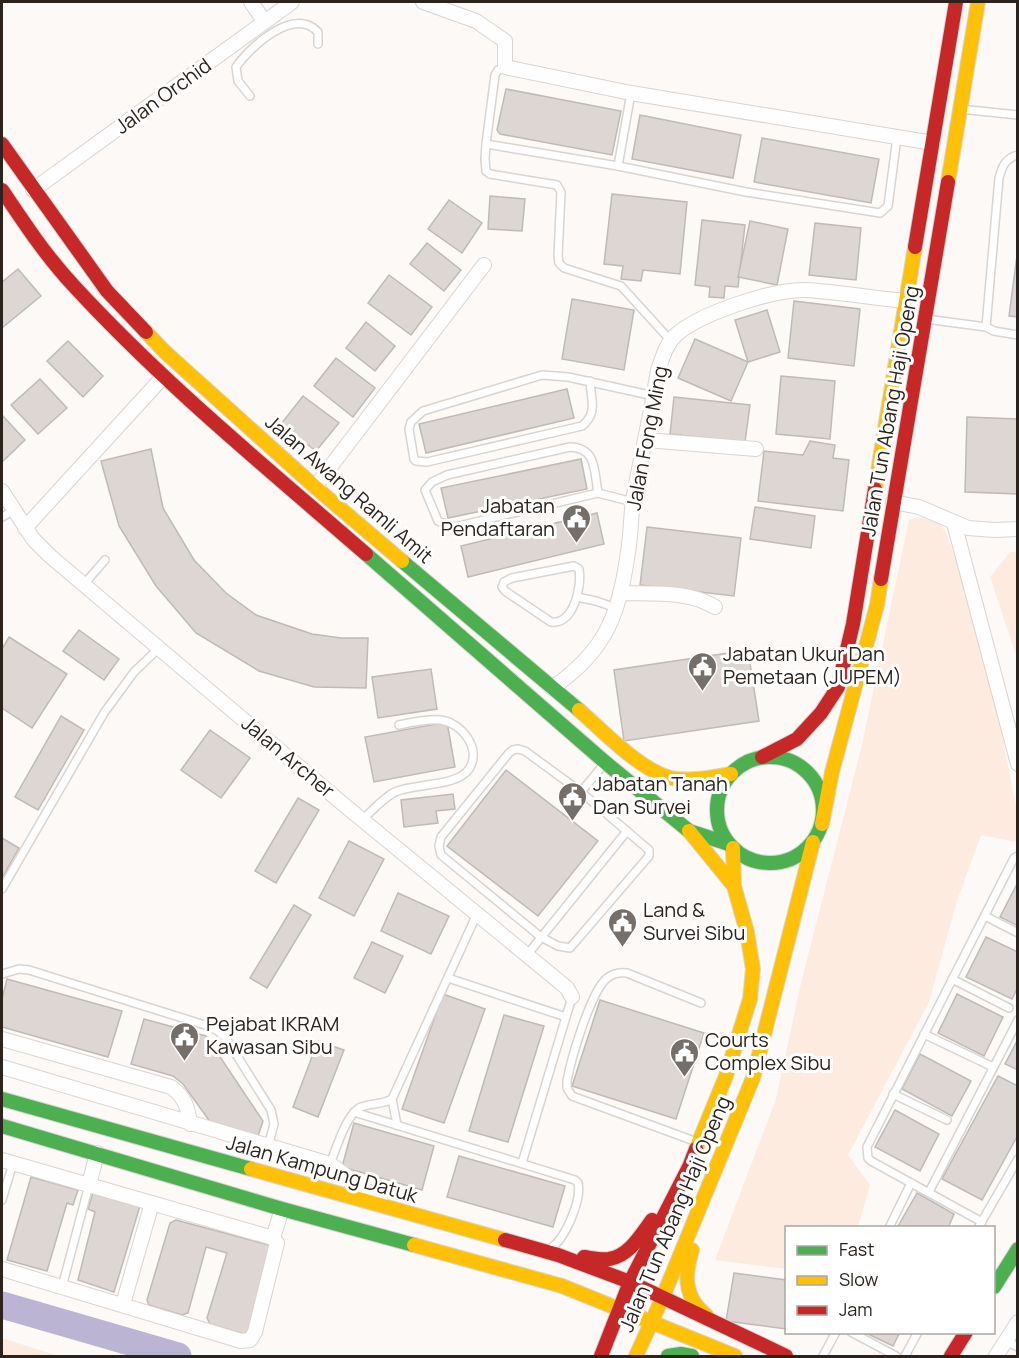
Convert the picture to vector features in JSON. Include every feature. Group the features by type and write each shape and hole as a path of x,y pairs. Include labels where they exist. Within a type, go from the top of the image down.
{"main road":[{"name":"Jalan Tun Abang Haji Openg","path":"762,757 797,739 821,713 838,687 853,624 956,2"},
{"name":"Jalan Tun Abang Haji Openg","path":"822,824 832,772 877,605 978,2"},
{"name":"Jalan Awang Ramli Amit","path":"2,144 107,291 165,352 315,487 648,769 672,778 702,779 731,774"},
{"name":"Jalan Awang Ramli Amit","path":"2,190 29,230 72,284 163,377 606,763 690,831 731,846"},
{"path":"762,757 788,760 810,774 819,789 824,806 822,824 813,842 802,853 789,860 774,863 759,862 745,857 731,846 721,831 717,816 717,801 722,786 731,774 745,763 762,757"},
{"path":"690,831 734,886"},
{"name":"Jalan Tun Abang Haji Openg","path":"636,1356 662,1299 753,1078 813,842"},
{"name":"Jalan Tun Abang Haji Openg","path":"602,1356 630,1282 699,1143 726,1076 750,999 753,969 747,932 734,886 731,846"},
{"name":"Jalan Kampung Datuk","path":"2,1099 552,1253 630,1282 738,1334"},
{"path":"2,1126 282,1209 562,1286 735,1356"},
{"path":"732,1131 687,1263 685,1282 690,1298 701,1311 738,1334 786,1356"},
{"path":"552,1253 609,1259 623,1252 640,1237 689,1167"},
{"path":"995,1285 1012,1270 1017,1248"},
{"path":"951,1356 965,1334"},
{"path":"668,1356 681,1354 692,1356"}],"street":[{"path":"251,2 268,27"},
{"name":"Jalan Orchid","path":"33,190 268,27 292,2"},
{"path":"423,2 476,21 505,41 505,67 631,93 933,143"},
{"path":"315,487 484,266"},
{"name":"Jalan Fong Ming","path":"552,688 574,673 596,648 607,632 616,608 658,370 664,351 677,334 690,325 738,303 769,294 804,290 906,301"},
{"path":"25,528 163,377"},
{"path":"646,440 756,449"},
{"name":"Jalan Archer","path":"2,491 7,514 25,528 50,556 158,649 567,988 573,997"},
{"path":"893,502 919,507 954,523 981,529 1017,529"},
{"path":"954,523 1017,764"},
{"path":"620,593 692,597 704,600 715,607"},
{"path":"2,1039 171,1087 180,1093 184,1100 190,1124"},
{"path":"2,1067 330,1164 393,1210"},
{"path":"89,1185 97,1153"},
{"path":"2,1269 241,1341 250,1340 255,1332 277,1243 273,1238 7,1162"},
{"path":"316,1188 330,1164"},
{"path":"123,1304 152,1203"},
{"path":"273,1238 282,1209"},
{"path":"996,1356 1012,1344 1017,1322"}],"lane":[{"path":"250,96 238,81 236,67 268,27 286,24 310,25 318,32 318,44"},
{"path":"505,67 498,70 495,75 486,144 486,171 490,174 557,185 561,192 559,263 564,268 621,286 671,341"},
{"path":"618,166 631,93"},
{"path":"960,109 1017,115"},
{"path":"486,144 876,214 884,212 888,206 897,137"},
{"path":"986,327 999,178 1002,167 1010,157 1017,155"},
{"path":"926,319 986,327 994,332 1017,335"},
{"path":"590,381 593,413 582,426 427,462 414,459 409,429 411,422 423,411 542,375 568,376 590,381 654,396"},
{"path":"598,493 591,455 582,447 570,447 447,475 432,482 425,490 438,521 454,527 598,493 633,502"},
{"path":"85,584 105,560"},
{"path":"574,566 579,569 580,576 577,597 564,620 551,621 502,589 502,584 512,578 574,566"},
{"path":"577,597 616,608"},
{"path":"2,889 104,713 134,672 158,649"},
{"path":"363,819 394,793 409,787 454,780 469,769 473,752 471,742 453,725 443,720 399,724"},
{"path":"513,750 525,751 581,792 627,831 649,850 649,856 573,947 567,949 541,937 441,855 439,846 441,837 513,750"},
{"path":"581,792 606,763"},
{"path":"527,955 627,831"},
{"path":"1017,856 893,1094 870,1140 867,1153 871,1161 929,1192 980,1225 1017,1159"},
{"path":"330,1164 354,1112 361,1107 386,1103 392,1099 477,914"},
{"path":"985,916 1017,933"},
{"path":"2,974 19,969 29,970 218,1031 227,1040 271,1110 274,1124 268,1146"},
{"path":"699,1143 572,1096 567,1088 567,1081 582,1030 596,995 605,980 616,972 627,973 701,1003"},
{"path":"448,978 566,1017"},
{"path":"952,979 1009,1008"},
{"name":"Jalan Archer","path":"522,1163 573,997"},
{"path":"929,1192 1017,1020"},
{"path":"924,1035 993,1067"},
{"path":"893,1094 947,1120"},
{"path":"392,1099 397,1125"},
{"path":"354,1112 572,1178 578,1183 579,1193 565,1233 552,1253"},
{"path":"2,1200 7,1162"},
{"path":"890,1226 911,1183"},
{"path":"62,1287 89,1185"},
{"path":"824,1356 835,1334"},
{"path":"855,1334 896,1356"},
{"path":"905,1356 917,1334"}],"shaded area":[{"path":"917,517 941,525 962,576 992,686 1017,811 1017,836 1015,842 981,835 957,901 929,1002 848,1155 870,1185 858,1226 785,1226 785,1269 715,1260 776,1099 801,983 861,749 909,520"},
{"path":"1010,552 1017,552 1017,658 990,577"},
{"path":"2,1338 58,1356 2,1356"}],"building":[{"path":"506,89 621,111 612,155 500,134 497,130"},
{"path":"640,115 741,135 733,178 632,159"},
{"path":"762,138 879,159 871,203 754,182"},
{"path":"612,194 687,202 680,274 643,270 641,281 621,279 623,266 604,264"},
{"path":"490,196 525,199 522,231 488,229"},
{"path":"449,200 482,223 462,253 428,229"},
{"path":"702,220 745,225 738,287 725,286 724,298 709,297 710,287 695,285"},
{"path":"750,221 788,229 777,285 738,277"},
{"path":"815,223 861,228 856,280 809,275"},
{"path":"427,243 461,270 444,291 410,264"},
{"path":"1018,248 1018,317 1009,316"},
{"path":"18,269 41,296 2,328 2,282"},
{"path":"389,275 432,307 411,335 368,303"},
{"path":"572,299 634,310 624,370 562,359"},
{"path":"794,301 860,309 854,366 788,358"},
{"path":"767,310 780,352 748,362 735,320"},
{"path":"366,322 395,346 375,371 346,348"},
{"path":"695,339 748,362 731,401 678,378"},
{"path":"68,341 103,376 83,397 47,361"},
{"path":"336,358 375,388 353,417 314,386"},
{"path":"781,376 835,381 830,439 776,434"},
{"path":"40,379 67,408 38,434 11,405"},
{"path":"567,389 574,418 426,453 419,424"},
{"path":"303,396 339,423 316,451 281,424"},
{"path":"674,397 750,405 745,442 670,434"},
{"path":"2,415 25,440 2,462"},
{"path":"967,417 1018,419 1018,494 965,492"},
{"path":"810,441 835,445 833,458 849,460 843,511 758,501 764,451 803,455"},
{"path":"151,449 163,508 194,560 226,593 256,615 312,634 341,638 368,638 366,688 314,687 259,671 196,633 156,586 119,526 101,461"},
{"path":"581,459 587,489 448,518 441,488"},
{"path":"755,507 815,516 811,548 750,539"},
{"path":"597,513 604,544 468,577 461,546"},
{"path":"647,527 741,538 734,596 640,585"},
{"path":"79,630 119,659 104,680 63,651"},
{"path":"9,637 67,674 32,728 2,708 2,649"},
{"path":"748,650 759,721 624,741 614,670"},
{"path":"431,669 437,709 378,718 372,677"},
{"path":"61,716 84,730 38,810 15,797"},
{"path":"447,722 455,767 374,782 365,737"},
{"path":"210,730 250,758 221,798 181,770"},
{"path":"506,770 598,841 538,916 447,846"},
{"path":"453,794 455,809 436,811 438,823 404,827 401,800"},
{"path":"298,798 319,810 276,883 255,871"},
{"path":"2,838 19,848 2,878"},
{"path":"349,841 384,859 354,916 319,898"},
{"path":"1018,882 1018,926 1000,917"},
{"path":"398,893 449,916 431,954 381,931"},
{"path":"294,905 311,915 267,988 250,978"},
{"path":"986,937 1018,952 1018,987 1012,999 966,977"},
{"path":"372,942 403,956 385,993 354,978"},
{"path":"7,979 122,1011 108,1057 2,1027 2,999"},
{"path":"443,994 485,1009 444,1123 402,1109"},
{"path":"957,994 1003,1017 984,1056 938,1033"},
{"path":"600,1000 704,1033 676,1119 572,1086"},
{"path":"504,1015 544,1026 508,1142 469,1131"},
{"path":"144,1019 206,1036 263,1121 257,1139 211,1123 183,1084 173,1076 131,1064"},
{"path":"1018,1039 1018,1070 1005,1064"},
{"path":"318,1041 344,1050 318,1117 293,1107"},
{"path":"920,1054 971,1081 952,1116 902,1089"},
{"path":"998,1076 1018,1086 1018,1135 982,1200 942,1179"},
{"path":"895,1110 939,1134 920,1171 875,1147"},
{"path":"354,1123 434,1146 422,1190 342,1167"},
{"path":"459,1156 565,1186 553,1227 447,1197"},
{"path":"31,1177 78,1190 73,1205 67,1203 47,1271 7,1260"},
{"path":"93,1193 140,1206 114,1292 78,1280 95,1212 88,1209"},
{"path":"917,1193 954,1214 949,1226 898,1226"},
{"path":"176,1220 269,1245 270,1252 248,1332 243,1334 210,1324 207,1318 227,1253 206,1247 188,1313 182,1315 149,1305 147,1300 170,1223"},
{"path":"734,1273 785,1280 785,1329 726,1321"},
{"path":"868,1334 899,1334 893,1346"}],"waterway":[{"path":"2,1305 178,1356"}],"traffic: fast":[{"path":"366,554 606,763 689,831 729,844"},
{"path":"402,561 579,710"},
{"path":"770,757 790,761 807,773 819,790 823,810 819,830 807,847 790,859 770,863 750,859 733,847 721,830 717,810 721,790 733,773 750,761 770,757"},
{"path":"2,1099 251,1169"},
{"path":"2,1126 282,1209 414,1245"},
{"path":"995,1285 1018,1249"},
{"path":"668,1356 681,1354 692,1356"}],"traffic: slow":[{"path":"948,182 978,2"},
{"path":"875,489 915,247"},
{"path":"146,332 165,352 315,487 402,561"},
{"path":"822,824 832,772 877,605 881,579"},
{"path":"579,710 635,759 659,774 686,779 731,774"},
{"path":"689,831 734,886"},
{"path":"636,1356 662,1299 753,1078 813,842"},
{"path":"696,1149 726,1076 750,999 753,969 747,932 734,886 733,848"},
{"path":"251,1169 505,1240"},
{"path":"414,1245 562,1286 735,1356"},
{"path":"692,1250 688,1268 688,1286 693,1301 706,1315"}],"traffic: jam":[{"path":"915,247 956,2"},
{"path":"2,144 107,291 146,332"},
{"path":"881,579 948,182"},
{"path":"2,190 54,263 107,321 216,424 366,554"},
{"path":"762,757 797,739 821,713 838,687 853,624 875,489"},
{"path":"601,1356 630,1282 696,1149"},
{"path":"584,1257 609,1259 623,1254 634,1244 652,1220"},
{"path":"505,1240 558,1255 630,1282 786,1356"},
{"path":"951,1356 965,1334"}],"place":[{"name":"Jabatan Pendaftaran","path":"576,544"},
{"name":"Jabatan Ukur Dan Pemetaan (JUPEM)","path":"702,692"},
{"name":"Jabatan Tanah Dan Survei","path":"572,822"},
{"name":"Land & Survei Sibu","path":"622,948"},
{"name":"Pejabat IKRAM Kawasan Sibu","path":"185,1062"},
{"name":"Courts Complex Sibu","path":"684,1078"}]}
